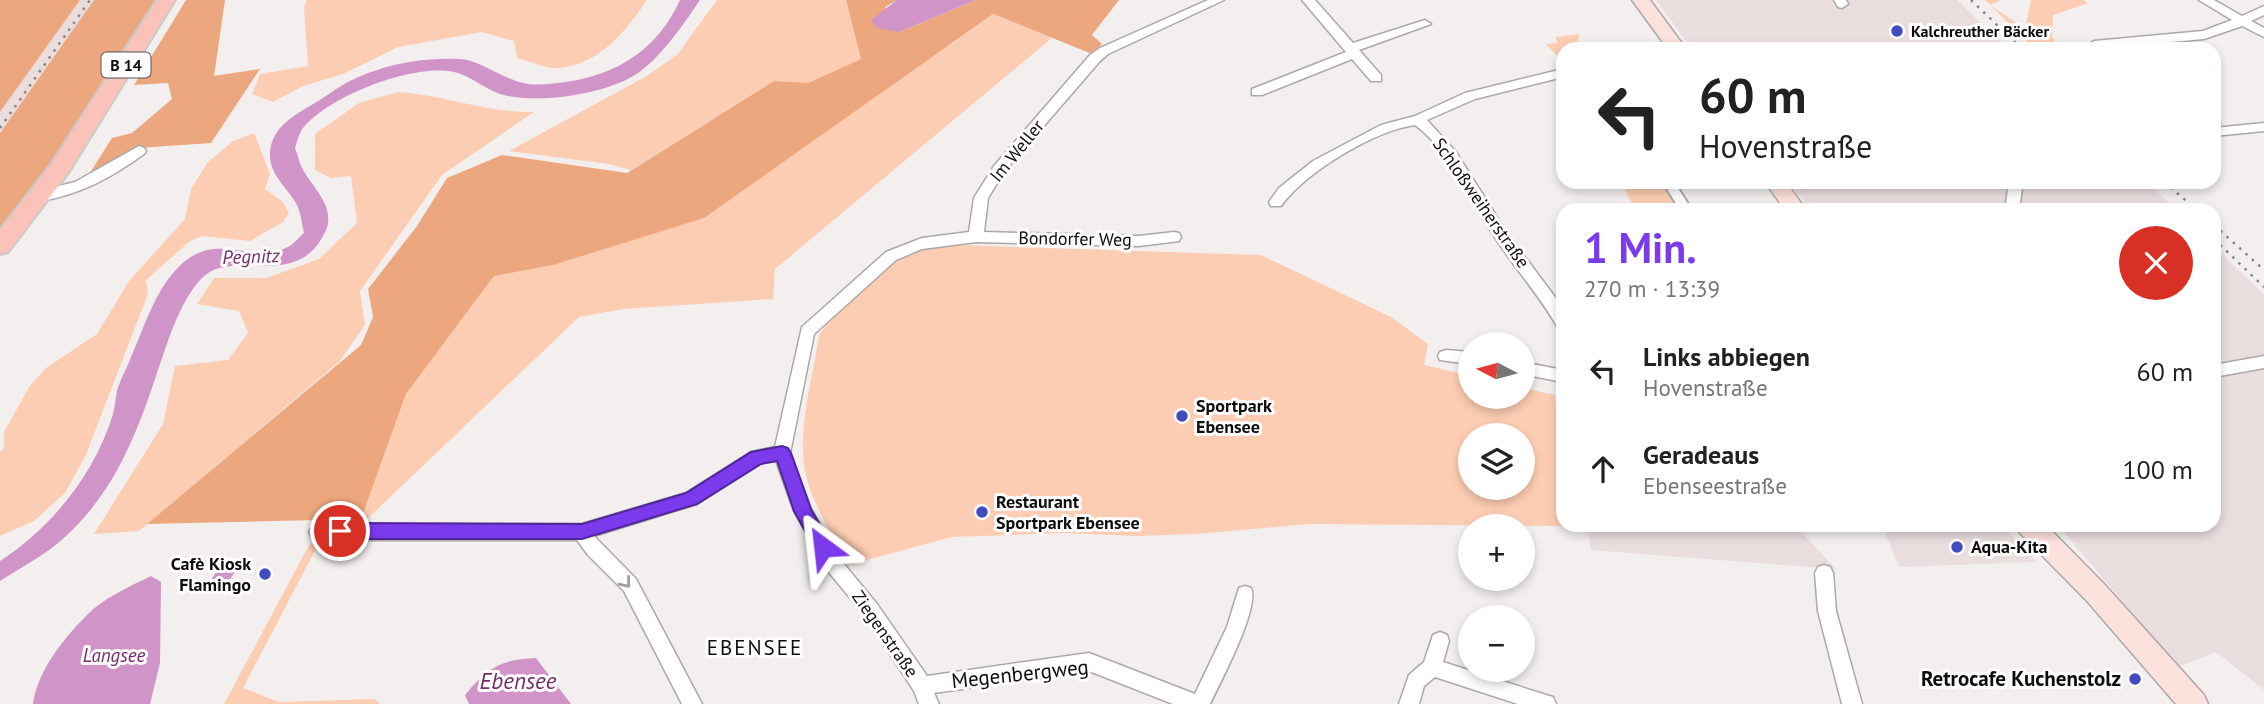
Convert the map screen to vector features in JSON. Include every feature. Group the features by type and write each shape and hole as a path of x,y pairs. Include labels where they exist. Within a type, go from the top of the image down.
{"main road":[{"name":"B 14","path":"0,246 60,168 166,0"},
{"path":"1641,0 1672,42"},
{"path":"2036,532 2096,593 2193,704"},
{"path":"2054,532 2096,593"}],"street":[{"name":"Im Weller","path":"976,237 981,198 999,169 1095,58 1104,51 1218,0"},
{"path":"1308,0 1376,78"},
{"path":"2205,0 2264,33"},
{"path":"2138,42 2181,39 2217,32 2264,10"},
{"path":"1257,92 1425,24"},
{"path":"1276,202 1288,186 1340,150 1386,128 1407,120 1418,120 1437,107 1466,96 1556,75"},
{"name":"Schloßweiherstraße","path":"1418,120 1428,128 1458,167 1502,237 1556,313"},
{"path":"2221,131 2264,127"},
{"path":"40,195 85,184 116,168 139,151"},
{"name":"Bondorfer Weg","path":"976,237 1139,241 1174,237"},
{"path":"318,532 582,532 691,499 757,457 782,453 807,331 891,256 906,247 924,242 976,237"},
{"path":"1446,356 1458,357"},
{"path":"2221,370 2264,362"},
{"path":"1535,371 1556,375"},
{"name":"Ziegenstraße","path":"782,453 803,511 833,564 872,610 925,695"},
{"path":"582,532 594,550 630,585 692,704"},
{"path":"1824,573 1827,611 1852,704"},
{"path":"1198,704 1236,628 1245,594"},
{"path":"1409,704 1416,681 1432,667 1440,641"},
{"name":"Megenbergweg","path":"925,695 1089,662 1198,704"},
{"path":"1432,667 1546,704"}],"shaded area":[{"path":"0,0 80,0 0,112"},
{"path":"80,0 94,0 0,133 0,112"},
{"path":"94,0 158,0 39,188 0,234 0,133"},
{"path":"186,0 225,0 214,76 260,69 211,143 138,148 86,179 112,138 132,133 172,99 168,83 134,85"},
{"path":"307,0 647,0 610,44 587,60 573,65 549,67 517,58 514,41 482,32 398,47 343,74 303,86 273,102 252,94 260,74 308,66 304,8"},
{"path":"717,0 846,0 861,59 808,83 774,81 631,170 609,164 509,151 645,77 677,55"},
{"path":"846,0 897,0 885,7 899,32 976,0 1119,0 1092,35 1102,44 1092,54 993,14 704,218 553,265 494,276 406,394 361,519 147,524 361,345 373,317 368,289 417,226 447,178 502,155 627,173 774,81 808,83 861,59"},
{"path":"1656,0 1957,0 2001,42 1687,42"},
{"path":"1985,0 2002,0 1990,5"},
{"path":"2031,0 2083,0 2088,3 2053,15 2052,36 2055,42 2028,42 1990,5 2025,29"},
{"path":"993,14 1052,38 775,269 773,299 624,309 579,317 363,523 318,545 243,688 279,702 375,699 380,704 224,704 309,545 361,519 406,394 494,276 553,265 953,43"},
{"path":"1579,34 1577,42 1557,42 1556,37"},
{"path":"1556,43 1556,55 1546,44"},
{"path":"398,92 500,110 534,112 442,175 360,291 365,325 339,362 139,531 94,534 163,424 175,366 228,360 248,333 239,311 197,304 214,278 266,278 319,259 357,223 351,176 331,178 315,170 315,134 359,103"},
{"path":"254,133 270,174 265,189 283,202 289,213 283,222 250,241 202,236 190,241 146,280 148,294 85,457 65,493 34,521 0,536 0,452 4,448 4,432 29,387 46,368 97,334 129,281 185,219 191,189 207,163 233,141"},
{"path":"1626,189 1670,189 1680,203 1632,203"},
{"path":"1794,189 2154,189 2169,203 1805,203"},
{"name":"Sportpark Ebensee","path":"927,244 1261,255 1391,317 1428,344 1424,365 1458,373 1458,410 1535,410 1535,391 1555,395 1556,526 1535,526 1535,514 1458,514 1458,525 1310,524 1196,534 1138,536 1064,533 952,537 848,565 817,507 805,471 803,438 819,335 828,322 897,258"},
{"path":"2221,253 2264,295 2264,690 2216,652 2178,667 2064,532 2221,532"},
{"path":"1588,532 1802,532 1836,569 1591,550"},
{"name":"Aqua-Kita","path":"1885,532 2008,532 2036,562 1899,567"}],"water":[{"name":"Pegnitz","path":"680,0 700,0 655,58 638,73 610,86 575,95 523,98 500,94 449,71 412,73 370,86 315,116 302,130 295,148 302,168 328,213 326,230 314,249 299,260 282,265 230,266 214,270 201,279 180,313 140,420 110,482 83,519 59,543 0,581 0,561 53,517 82,480 94,459 112,417 120,383 160,291 174,272 188,258 203,251 231,249 274,252 290,246 304,233 298,207 277,177 270,157 273,140 288,120 359,77 386,67 415,61 466,60 515,81 533,84 565,82 602,73 634,57 648,46 671,17"},
{"path":"897,0 976,0 899,32 877,28 872,19"},
{"path":"219,567 237,568 222,593 204,592"},
{"name":"Langsee","path":"151,576 161,582 160,663 150,704 33,704 45,668 77,625 108,598"},
{"name":"Ebensee","path":"536,658 571,704 469,704 465,695 488,672 513,660"}],"railway":[{"path":"0,128 90,0"},
{"path":"1971,0 2015,42"},
{"path":"2172,189 2189,203"},
{"path":"2221,231 2264,270"},
{"path":"2221,246 2264,287"}],"place":[{"name":"Kalchreuther Bäcker","path":"1897,31"},
{"name":"Sportpark Ebensee","path":"1182,416"},
{"name":"Restaurant Sportpark Ebensee","path":"982,512"},
{"name":"Aqua-Kita","path":"1957,547"},
{"name":"Cafè Kiosk Flamingo","path":"265,574"},
{"name":"Retrocafe Kuchenstolz","path":"2135,679"}],"district":[{"name":"EBENSEE","path":"755,648"}],"route":[{"path":"340,531 582,532 691,499 757,457 782,453 803,511 823,547"}]}
